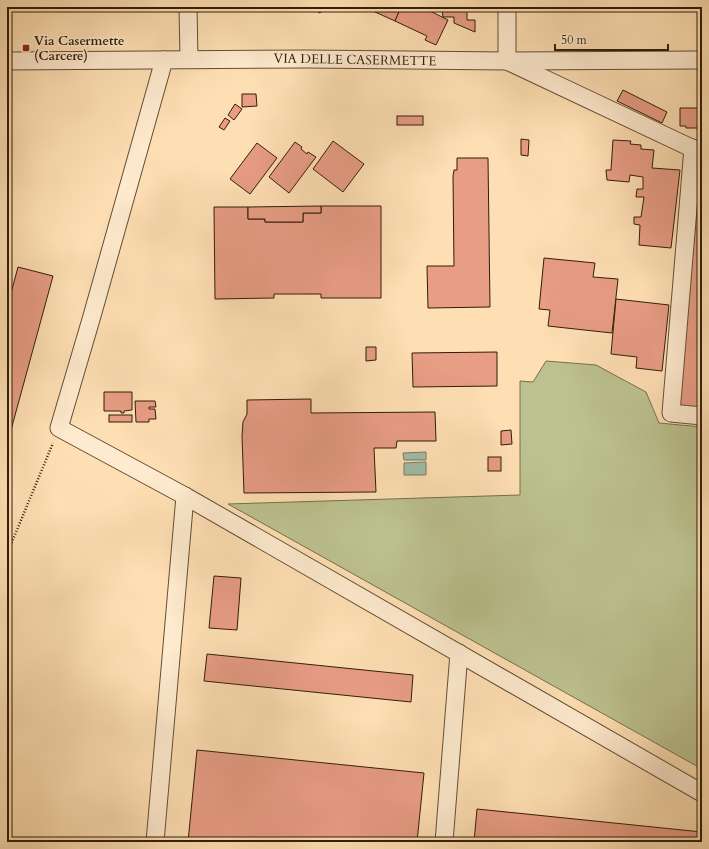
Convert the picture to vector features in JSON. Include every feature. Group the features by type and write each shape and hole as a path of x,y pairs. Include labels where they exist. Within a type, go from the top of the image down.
{"street":[{"path":"188,7 189,59"},
{"path":"507,7 507,61 697,151 671,413 702,416"},
{"name":"VIA DELLE CASERMETTE","path":"7,61 189,59 507,61 702,60"},
{"path":"164,60 59,428 185,496 702,793"},
{"path":"155,842 185,496"},
{"path":"444,842 459,653"}],"path":[{"path":"7,554 59,428"}],"green space":[{"path":"546,361 596,365 646,392 659,423 702,427 702,769 228,504 520,495 520,381 533,382"}],"shaded area":[{"path":"426,452 426,460 404,460 403,453"},
{"path":"426,462 426,475 404,475 404,463"}],"building":[{"path":"309,7 324,7 320,13"},
{"path":"364,7 401,7 395,21"},
{"path":"401,7 422,7 448,20 436,45 425,40 427,36 395,21"},
{"path":"424,7 467,7 467,20 475,20 475,32 454,23 454,17 443,17 442,9 428,10"},
{"path":"698,29 702,29 702,41 699,41"},
{"path":"623,90 667,112 662,123 617,101"},
{"path":"242,94 256,94 257,106 242,107"},
{"path":"235,104 242,109 234,120 228,115"},
{"path":"680,108 702,108 702,135 699,135 699,128 686,128 686,126 680,126"},
{"path":"397,116 423,116 423,125 397,125"},
{"path":"225,118 230,121 224,130 219,127"},
{"path":"521,139 529,140 528,156 521,155"},
{"path":"613,140 631,141 630,144 641,145 641,149 654,150 652,168 680,170 671,248 639,245 640,225 634,224 634,217 641,217 644,197 636,197 637,189 643,189 643,177 630,175 629,182 607,180 606,170 611,170"},
{"path":"333,141 364,164 343,192 313,169"},
{"path":"295,142 302,147 301,149 307,154 308,152 316,157 289,193 269,177"},
{"path":"257,143 277,158 250,194 230,179"},
{"path":"457,158 488,158 490,307 428,308 427,266 454,266 453,176 454,170 457,170"},
{"path":"699,184 702,184 702,412 678,409"},
{"path":"321,206 381,206 381,298 321,298 321,294 274,294 274,298 215,299 214,207 248,207 248,219 265,219 265,222 303,222 303,213 321,213"},
{"path":"321,206 321,213 303,213 303,222 265,222 265,219 248,219 248,207"},
{"path":"544,258 595,263 593,277 618,279 612,333 548,326 550,310 539,309"},
{"path":"18,267 53,276 11,430 7,429 7,308"},
{"path":"616,299 669,305 662,371 636,368 637,357 611,354"},
{"path":"366,347 376,347 376,360 366,361"},
{"path":"497,352 497,386 413,387 412,353"},
{"path":"104,392 132,392 132,410 124,411 124,413 121,413 121,411 104,411"},
{"path":"311,399 311,413 435,412 436,441 397,441 396,448 374,448 376,492 244,493 242,436 243,422 247,414 247,400"},
{"path":"135,401 155,401 156,407 149,407 149,409 155,409 156,419 149,419 149,422 136,422"},
{"path":"109,415 132,415 132,422 109,422"},
{"path":"511,430 512,444 501,445 501,431"},
{"path":"488,457 501,457 501,471 488,471"},
{"path":"214,576 241,578 237,630 209,628"},
{"path":"207,654 413,675 411,702 204,681"},
{"path":"197,750 424,773 417,842 188,842"},
{"path":"477,809 702,832 702,842 474,842"}],"place":[{"name":"Via Casermette (Carcere)","path":"26,48"}]}
